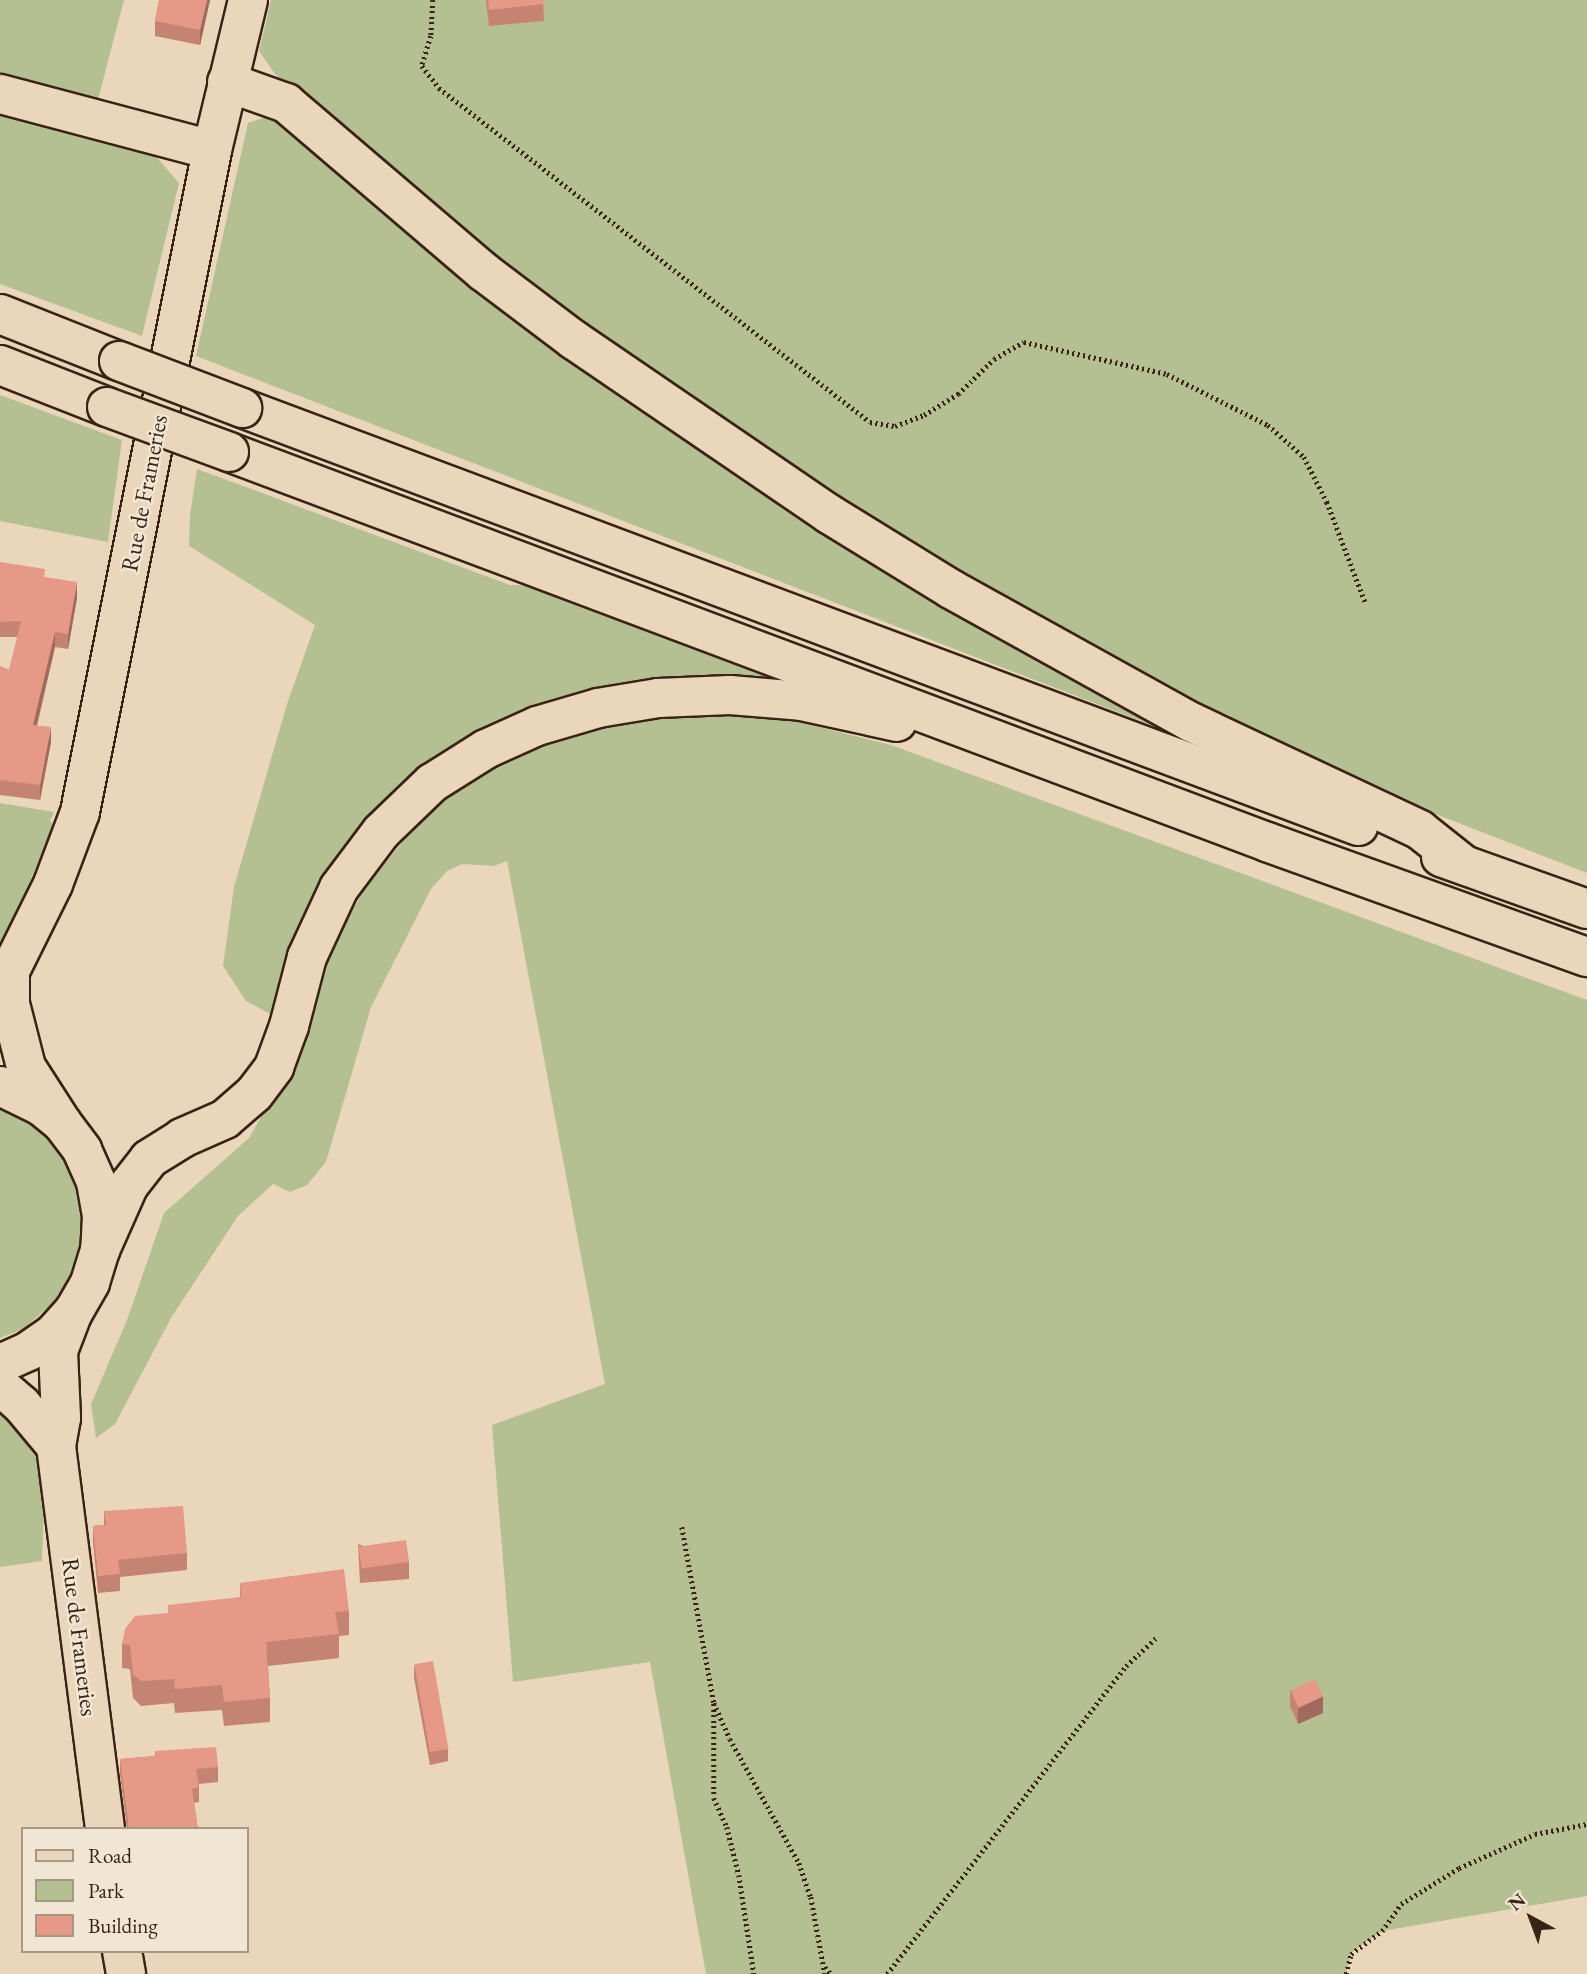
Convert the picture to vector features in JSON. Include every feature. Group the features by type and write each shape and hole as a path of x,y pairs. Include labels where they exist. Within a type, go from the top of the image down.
{"main road":[{"name":"Rue de Frameries","path":"62,1123 26,1067 5,983 52,884 80,812 212,150 248,0"},
{"path":"227,82 286,103 484,272 564,333 830,513 951,589 1191,722 1420,830 1464,865"},
{"path":"0,94 212,150"},
{"path":"0,314 242,408 1587,909"},
{"path":"0,365 1267,842 1587,957"},
{"path":"0,1364 29,1351 53,1334 73,1312 90,1283 100,1250 129,1185 149,1159 182,1138 225,1119 254,1094 274,1067 289,1026 307,957 339,888 382,832 432,783 486,749 537,726 598,708 670,697 730,695 789,700 886,721 960,726"},
{"path":"0,1086 41,1105 62,1123 82,1150 96,1182 102,1216 100,1250"},
{"name":"Rue de Frameries","path":"73,1312 58,1351 61,1418 56,1446 105,1827"},
{"path":"0,1386 21,1404 56,1446"},
{"path":"122,1953 125,1974"}],"path":[{"path":"433,0 430,36 422,66 439,88 870,422 895,426 924,415 958,394 993,359 1024,342 1167,374 1268,425 1304,457 1327,502 1366,604"},
{"path":"682,1527 714,1703 714,1798 727,1827 739,1875 754,1974"},
{"path":"887,1974 1126,1666 1157,1637"},
{"path":"714,1703 730,1739 799,1863 811,1896 825,1974"},
{"path":"1346,1974 1351,1954 1382,1931 1401,1904 1459,1868 1535,1834 1587,1824"},
{"path":"824,1966 831,1974"}],"green space":[{"path":"0,0 124,0 96,107 0,76"},
{"path":"271,0 1587,0 1587,873 1397,799 1104,659 832,493 563,310 323,119 275,74 259,51"},
{"path":"0,108 153,153 179,183 142,336 0,284"},
{"path":"268,116 289,126 1193,741 196,356 248,123"},
{"path":"0,395 122,440 108,542 0,521"},
{"path":"197,469 510,585 532,585 763,670 762,686 535,714 312,914 272,1015 246,1001 223,966 234,887 287,704 315,625 189,546 190,515"},
{"path":"702,712 799,722 891,745 1587,1000 1587,1896 1382,1931 1351,1953 1346,1974 706,1974 650,1662 513,1682 492,1425 605,1384 507,861 494,866 462,864 447,871 431,889 371,1007 326,1162 307,1185 290,1192 273,1184 238,1216 171,1318 115,1424 96,1438 91,1404 127,1320 164,1213 249,1138 298,1052 337,935 368,884 414,828 450,794 488,769 539,743 618,722"},
{"path":"0,803 54,812 50,821 54,825 0,951"},
{"path":"0,1103 39,1125 64,1155 80,1191 83,1231 74,1269 53,1303 23,1329 0,1338"},
{"path":"0,1402 36,1435 45,1476 42,1561 0,1567"}],"building":[{"path":"159,0 207,0 200,30 155,21"},
{"path":"488,0 543,0 544,4 489,10"},
{"path":"0,562 45,569 44,577 77,582 68,634 55,632 33,725 51,727 40,785 0,780 0,666 9,670 21,621 0,622"},
{"path":"183,1506 187,1553 118,1560 120,1574 98,1576 93,1526 106,1525 104,1511"},
{"path":"406,1540 409,1562 362,1568 358,1547"},
{"path":"344,1569 349,1611 335,1612 339,1634 266,1642 270,1698 224,1702 222,1685 175,1689 174,1679 141,1681 133,1674 130,1645 122,1644 125,1629 135,1616 168,1613 168,1605 241,1597 240,1583"},
{"path":"433,1661 448,1749 430,1752 414,1664"},
{"path":"1315,1679 1323,1696 1299,1708 1291,1690"},
{"path":"216,1747 218,1767 196,1769 199,1787 192,1789 198,1827 129,1827 120,1759 156,1756 155,1751"}]}
